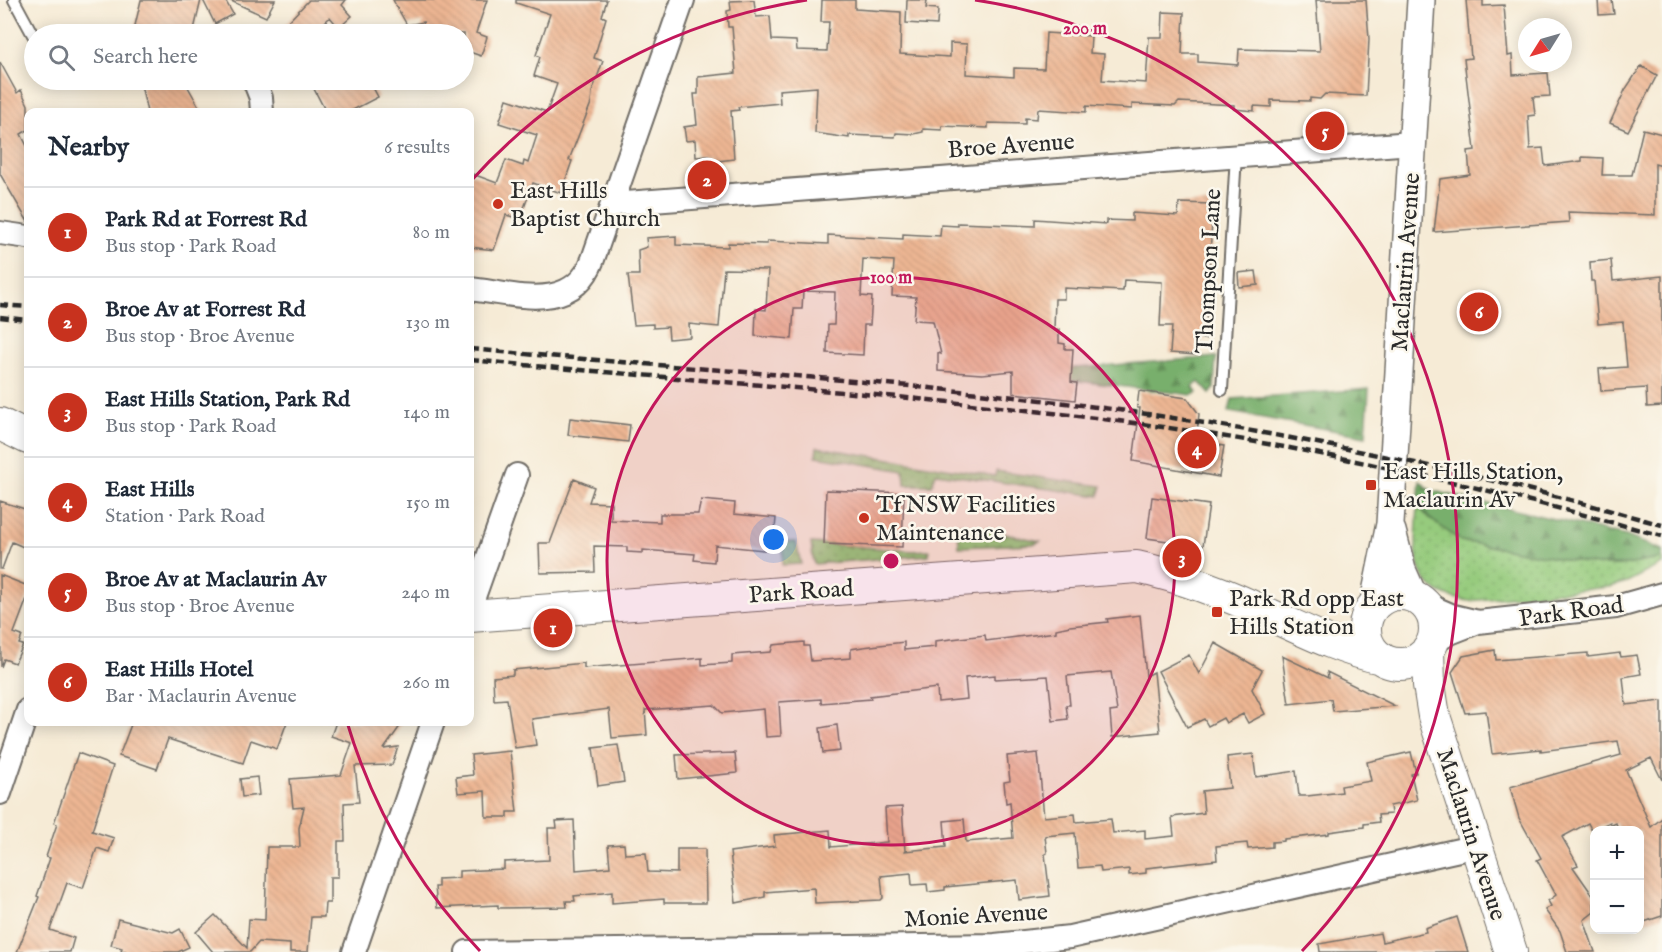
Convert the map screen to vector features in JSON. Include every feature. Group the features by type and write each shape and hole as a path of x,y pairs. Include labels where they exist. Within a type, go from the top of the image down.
{"main road":[{"path":"0,424 24,436"},
{"name":"Park Road","path":"474,616 1129,567 1157,572 1269,614 1324,642 1386,661"},
{"path":"1405,595 1418,600 1434,622 1430,647 1412,662 1386,661 1366,640 1370,612 1387,596 1405,595"},
{"name":"Park Road","path":"1269,614 1315,624 1332,625 1370,612"},
{"name":"Maclaurin Avenue","path":"1430,647 1429,685 1434,716 1511,952"},
{"name":"Maclaurin Avenue","path":"1386,661 1434,716"}],"street":[{"path":"474,289 537,297 552,296 573,288 589,271 683,0"},
{"name":"Maclaurin Avenue","path":"1370,612 1390,524 1421,0"},
{"path":"258,90 262,108"},
{"name":"Broe Avenue","path":"613,204 1412,142"},
{"path":"0,233 24,236"},
{"path":"474,597 517,475"},
{"name":"Maclaurin Avenue","path":"1390,524 1402,570 1418,600"},
{"name":"Park Road","path":"1430,647 1450,633 1478,622 1606,609 1661,597"},
{"name":"Park Road","path":"1418,600 1453,616 1478,622"},
{"path":"0,793 24,722"},
{"path":"354,952 432,726"},
{"name":"Monie Avenue","path":"467,952 995,945 1035,942 1093,932 1477,846"}],"lane":[{"path":"14,0 27,24"},
{"name":"Thompson Lane","path":"1222,390 1236,155"}],"green space":[{"path":"1216,357 1214,389 1210,394 1199,382 1193,387 1197,393 1192,395 1011,373"},
{"path":"1369,389 1366,436 1229,412 1232,399"},
{"path":"817,447 995,476 996,471 1102,486 1099,496 936,473 932,485 905,485 904,471 816,456"},
{"path":"1420,481 1430,490 1626,536 1662,550 1662,558 1627,565 1596,565 1461,541 1429,518 1418,506"},
{"path":"1418,506 1429,518 1461,541 1596,565 1627,565 1662,558 1662,564 1627,582 1609,587 1469,601 1449,597 1435,590 1425,580 1420,569 1416,540"},
{"path":"958,524 1040,541 1033,544 959,547"},
{"path":"784,542 796,542 801,564 782,565"},
{"path":"811,543 912,551 929,550 929,555 814,564"}],"building":[{"path":"141,0 201,0 195,24 135,24"},
{"path":"203,0 225,0 233,14 215,24"},
{"path":"229,0 275,0 266,17"},
{"path":"309,0 346,0 342,5 352,16 343,24 336,24 330,17 323,24 286,24"},
{"path":"393,0 487,0 476,33 487,37 481,56 474,54 474,24 423,24 424,22 406,24"},
{"path":"516,0 607,0 602,16 606,18 594,58 603,61 592,92 591,103 569,160 572,161 561,193 533,183 520,219 506,215 494,250 474,248 474,174 497,183 506,160 523,166 524,161 528,163 537,135 499,123 507,99 547,112 557,84 534,76 540,57 536,55 550,14 516,3"},
{"path":"754,0 756,17 770,16 772,40 796,41 797,50 827,51 829,22 821,22 822,0 855,0 855,9 901,12 900,54 950,57 950,43 967,44 966,74 1014,77 1014,68 1044,69 1046,33 1091,36 1090,53 1104,54 1102,80 1146,83 1149,37 1162,37 1163,12 1184,13 1182,54 1198,54 1198,62 1238,65 1239,49 1320,51 1316,0 1366,0 1369,39 1366,96 1325,94 1320,99 1310,98 1310,101 1271,100 1271,107 1254,106 1254,111 1234,109 1234,105 1179,102 1175,106 1132,104 1132,109 1086,106 1086,112 1038,109 1037,119 1025,118 1025,124 988,123 988,128 942,126 942,130 923,129 923,132 914,134 896,133 895,137 849,135 849,138 815,133 817,87 779,90 780,103 738,107 739,110 731,111 734,159 710,162 709,156 696,157 695,140 686,141 684,127 697,125 694,94 698,94 698,77 736,73 732,27 728,27 727,11 731,10 730,1"},
{"path":"907,0 927,0 926,8 938,9 937,25 906,23"},
{"path":"1466,0 1483,0 1483,6 1504,5 1508,56 1512,55 1513,75 1548,73 1550,96 1533,97 1535,115 1528,116 1530,149 1543,148 1545,166 1582,161 1582,157 1603,158 1602,175 1632,175 1643,129 1662,134 1662,166 1655,164 1655,215 1568,212 1569,222 1434,232 1440,179 1470,175 1468,151 1475,150 1464,59 1471,58"},
{"path":"1598,0 1612,0 1614,14 1599,15"},
{"path":"0,62 17,93 21,90 28,105 28,108 24,108 24,132 21,134 24,140 24,215 0,174"},
{"path":"1641,66 1657,75 1628,131 1610,123 1625,90"},
{"path":"142,90 190,90 200,108 146,108"},
{"path":"315,90 374,90 378,97 357,108 324,108"},
{"path":"1179,203 1213,204 1205,339 1197,338 1196,355 1170,353 1172,326 1160,326 1162,282 1124,280 1123,291 1064,288 1064,299 1055,299 1054,330 1059,330 1059,343 1065,344 1065,349 1073,349 1071,382 1077,383 1075,400 1013,393 1013,371 982,374 938,371 938,353 941,354 933,321 914,320 916,297 892,296 894,261 863,259 861,296 872,297 870,325 864,325 863,355 827,353 828,325 834,325 835,292 803,291 802,309 794,309 792,339 755,336 756,309 766,310 768,270 724,269 719,327 689,324 690,337 669,339 668,327 653,328 653,324 634,325 628,275 639,275 638,250 647,247 646,238 676,236 676,245 728,247 728,243 767,244 767,241 828,244 828,235 903,239 903,234 940,236 941,225 958,226 958,223 1035,226 1035,219 1106,224 1106,220 1132,221 1132,213 1178,216"},
{"path":"1611,260 1613,281 1662,276 1662,406 1647,407 1646,388 1601,391 1599,369 1627,367 1623,322 1598,324 1594,281 1591,281 1590,262"},
{"path":"1256,271 1258,285 1239,287 1238,273"},
{"path":"1139,391 1187,398 1199,414 1196,442 1224,446 1219,477 1133,461 1140,408 1137,408"},
{"path":"570,418 630,425 628,442 568,435"},
{"path":"574,479 594,487 589,502 611,503 611,520 660,522 660,514 698,514 701,500 735,503 734,514 776,518 773,551 715,545 714,562 694,560 695,554 643,550 643,553 627,552 627,547 594,546 595,572 540,573 539,543 550,543"},
{"name":"TfNSW Facilities Maintenance","path":"826,490 904,493 902,547 824,544"},
{"path":"1152,497 1209,505 1203,546 1147,538"},
{"path":"0,501 24,509 24,547 12,542 2,569 0,569"},
{"path":"0,575 24,584 24,607 14,633 22,636 19,644 23,645 15,663 4,659 1,667"},
{"path":"1140,615 1146,676 1154,672 1160,732 1112,737 1110,712 1117,711 1111,672 1067,676 1070,705 1066,705 1068,719 1053,721 1048,676 995,679 995,675 965,678 967,699 938,702 937,688 870,696 871,699 821,703 821,699 779,702 781,736 766,737 764,709 722,713 714,705 645,710 647,735 612,738 609,709 532,719 536,745 515,748 507,699 494,700 493,677 513,675 513,670 584,663 584,668 702,658 702,665 732,663 732,655 771,652 773,645 804,642 804,646 809,646 811,661 851,658 851,649 863,647 904,642 904,650 935,647 935,641 985,635 986,641 1056,632 1056,629 1070,626 1108,622 1107,619"},
{"path":"1215,643 1262,670 1252,689 1265,714 1248,723 1243,714 1226,723 1223,718 1208,726 1204,719 1187,727 1158,671 1189,655 1199,674"},
{"path":"1495,650 1496,660 1588,653 1588,657 1620,653 1621,657 1637,655 1641,674 1623,677 1626,705 1662,701 1662,780 1651,758 1626,770 1651,827 1662,818 1662,916 1644,922 1644,826 1617,826 1616,823 1612,825 1610,822 1602,826 1590,827 1588,823 1562,837 1578,865 1573,867 1590,891 1590,915 1584,920 1595,952 1567,952 1560,931 1545,910 1551,906 1548,901 1556,895 1537,860 1541,858 1519,818 1510,787 1621,755 1618,741 1541,751 1541,749 1492,754 1486,711 1465,713 1452,672 1463,656"},
{"path":"1282,656 1328,678 1327,672 1395,706 1333,711 1331,699 1289,704"},
{"path":"837,725 840,751 823,753 820,728"},
{"path":"130,726 286,726 277,749 251,740 243,763 168,739 157,769 119,756"},
{"path":"335,726 400,726 384,749 398,747 392,765 355,766 359,802 344,803 345,841 338,841 338,877 330,877 330,903 325,903 324,917 311,917 308,952 290,952 290,944 259,942 250,952 213,952 196,932 215,915 247,948 249,919 265,920 267,847 300,847 299,828 304,807 293,808 290,779 341,775 352,743 331,736"},
{"path":"618,745 624,782 598,786 593,748"},
{"path":"510,751 517,812 508,812 508,817 486,817 485,791 458,793 456,777 473,775 471,755"},
{"path":"1411,752 1416,773 1411,774 1417,800 1390,806 1391,814 1378,815 1379,822 1364,824 1364,827 1329,832 1329,834 1284,839 1284,841 1272,842 1272,847 1248,849 1247,843 1216,846 1217,860 1146,868 1146,873 1129,875 1129,869 1101,872 1100,866 1078,868 1075,833 1045,836 1050,896 1019,900 1017,880 945,887 945,890 928,892 927,884 912,885 911,873 881,876 883,898 881,900 815,903 814,888 765,892 765,897 736,903 730,852 775,846 774,835 830,830 831,847 887,842 885,808 902,807 905,851 946,847 944,821 964,819 966,842 1013,838 1010,802 1006,803 1004,782 1010,781 1007,756 1038,753 1044,817 1075,814 1076,822 1111,819 1113,833 1145,830 1145,839 1174,836 1172,817 1204,813 1202,791 1230,788 1227,757 1253,754 1256,777 1296,771 1299,796 1307,796 1342,792 1341,786 1371,781 1367,762"},
{"path":"78,753 113,766 92,831 114,838 109,852 97,848 83,888 67,883 50,930 74,938 70,952 17,952 39,897 37,896 50,858 46,857 57,824 54,823"},
{"path":"735,753 737,773 678,779 676,755"},
{"path":"257,777 259,795 242,797 240,779"},
{"path":"574,820 576,870 610,867 608,845 624,844 625,854 646,853 648,872 677,873 677,849 705,849 706,903 664,903 664,899 612,903 612,892 574,896 575,901 566,901 567,907 498,908 498,905 437,908 435,887 438,887 438,879 459,878 459,871 504,869 504,862 549,860 548,828 557,828 556,821"},
{"path":"1457,917 1468,952 1320,952 1319,944 1380,933 1382,942 1426,932 1425,928"},
{"path":"118,919 173,933 180,929 189,947 178,952 121,952 122,948 111,945"}],"railway":[{"path":"0,305 24,307"},
{"path":"0,317 24,320"},
{"path":"474,349 973,392 1140,413 1403,460 1533,490 1662,525"},
{"path":"474,360 802,388 1134,423 1268,444 1400,470 1532,501 1662,536"}],"place":[{"name":"Broe Av at Maclaurin Av","path":"1325,131"},
{"name":"Broe Av at Forrest Rd","path":"707,180"},
{"name":"East Hills Baptist Church","path":"498,204"},
{"name":"East Hills Hotel","path":"1479,312"},
{"name":"East Hills","path":"1197,449"},
{"name":"East Hills Station, Maclaurin Av","path":"1371,485"},
{"name":"TfNSW Facilities Maintenance","path":"864,518"},
{"name":"East Hills Station, Park Rd","path":"1182,558"},
{"name":"Park Rd opp East Hills Station","path":"1217,612"},
{"name":"Park Rd at Forrest Rd","path":"553,628"}]}
